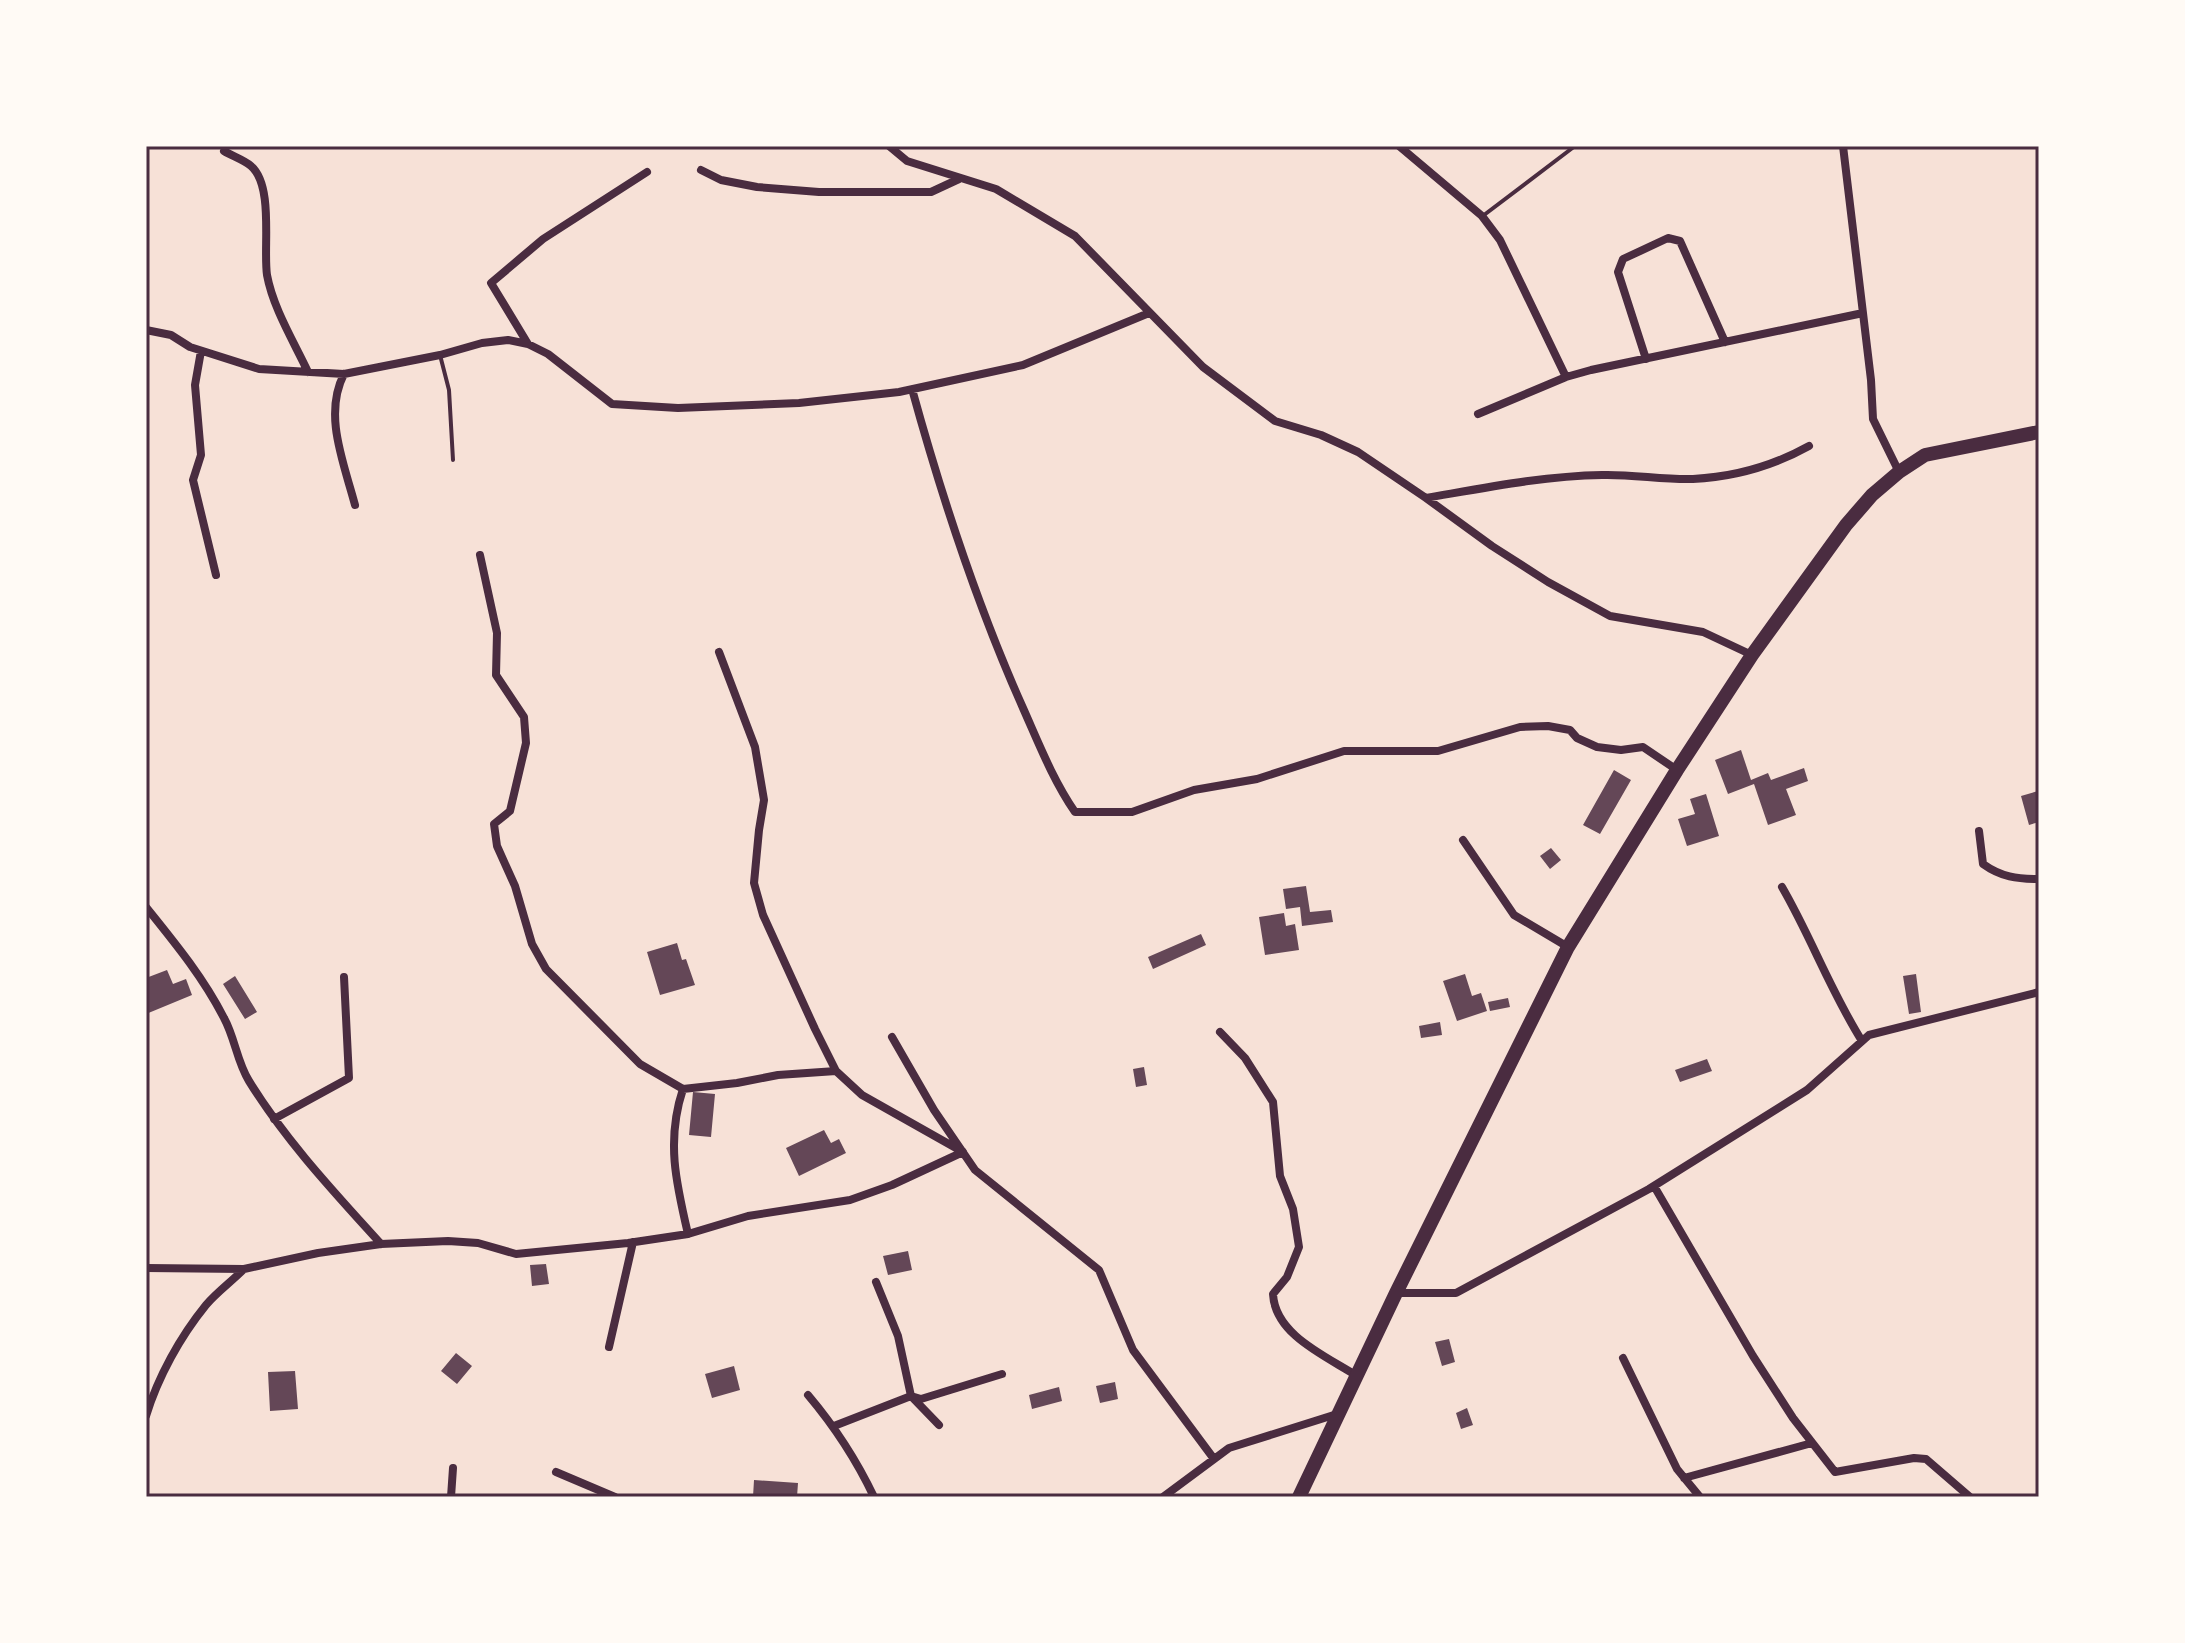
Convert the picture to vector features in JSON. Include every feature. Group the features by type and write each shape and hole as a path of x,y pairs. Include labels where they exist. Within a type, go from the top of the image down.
{"main road":[{"path":"1299,1497 1396,1293 1568,947 1752,655 1846,525 1872,495 1899,472 1925,455 2039,432"}],"street":[{"path":"889,146 907,161 996,189 1075,236 1203,367 1275,421 1321,435 1358,452 1492,546 1610,616 1703,632 1752,655"},
{"path":"1399,146 1482,216 1500,240 1566,377"},
{"path":"1843,146 1873,419 1899,472"},
{"path":"224,151 253,167 260,182 265,201 267,274 282,318 308,372"},
{"path":"701,170 721,180 757,187 819,192 931,192 960,179"},
{"path":"528,344 491,283 543,239 647,172"},
{"path":"1646,359 1618,272 1623,259 1668,238 1680,241 1725,342"},
{"path":"146,330 171,335 201,351 259,369 344,374 508,340 528,344 548,354 612,404 678,408 799,403 912,389 1023,365 1149,313"},
{"path":"1478,414 1566,377 1863,313"},
{"path":"201,351 195,385 201,455 193,480 216,575"},
{"path":"344,374 336,390 336,433 355,505"},
{"path":"912,389 952,527 997,649 1058,788 1075,812 1132,812 1194,790 1257,779 1344,751 1438,751 1520,727 1548,726 1570,730 1577,738 1597,747 1621,750 1643,747 1677,770"},
{"path":"1426,498 1528,482 1601,475 1691,479 1736,475 1786,459 1809,446"},
{"path":"480,555 497,633 496,675 524,717 526,743 510,811 494,824 497,846 515,886 532,944 546,969 640,1064 683,1089 778,1075 836,1071"},
{"path":"719,652 755,747 764,800 754,883 763,915 836,1071 862,1095 963,1152"},
{"path":"1979,831 1983,864 1998,875 2039,879"},
{"path":"1463,840 1514,915 1568,947"},
{"path":"1782,887 1839,1005 1862,1041"},
{"path":"146,907 199,973 226,1021 246,1077 274,1119 329,1187 381,1244"},
{"path":"274,1119 349,1078 344,977"},
{"path":"1396,1293 1456,1293 1654,1186 1807,1090 1869,1035 2039,992"},
{"path":"1220,1032 1245,1058 1273,1102 1280,1176 1293,1209 1299,1247 1287,1277 1273,1294 1274,1306 1294,1336 1357,1376"},
{"path":"892,1037 934,1110 975,1170 1099,1270 1133,1350 1214,1459"},
{"path":"683,1089 674,1115 672,1140 688,1234"},
{"path":"146,1268 244,1269 318,1253 381,1244 478,1243 516,1254 633,1242 688,1234 748,1216 850,1200 892,1185 963,1152"},
{"path":"1654,1186 1753,1356 1793,1418 1835,1472 1914,1458 1926,1459 1970,1497"},
{"path":"609,1347 633,1242"},
{"path":"146,1416 154,1391 206,1305 244,1269"},
{"path":"876,1282 898,1336 911,1396 939,1425"},
{"path":"1623,1358 1677,1469 1700,1497"},
{"path":"834,1426 911,1396 921,1399 1002,1374"},
{"path":"808,1395 834,1426 874,1497"},
{"path":"1163,1497 1229,1448 1339,1414"},
{"path":"1684,1478 1812,1443"},
{"path":"451,1497 453,1468"},
{"path":"556,1472 615,1497"}],"lane":[{"path":"1482,216 1575,146"},
{"path":"440,355 449,390 453,460"}],"building":[{"path":"1741,750 1751,780 1768,773 1771,780 1804,768 1808,781 1786,789 1796,815 1768,825 1754,784 1728,794 1715,760"},
{"path":"1614,770 1631,780 1600,834 1583,825"},
{"path":"2038,791 2039,822 2029,825 2021,796"},
{"path":"1706,794 1719,836 1687,846 1678,819 1695,814 1690,799"},
{"path":"1551,848 1561,860 1550,869 1540,856"},
{"path":"1306,886 1310,912 1331,910 1333,922 1302,926 1300,907 1286,909 1283,889"},
{"path":"1284,913 1286,926 1295,924 1299,950 1265,955 1259,917"},
{"path":"1201,934 1206,945 1153,969 1148,957"},
{"path":"677,943 695,985 660,995 647,952"},
{"path":"167,970 173,984 186,979 192,995 146,1014 146,978"},
{"path":"1465,974 1472,996 1481,993 1487,1011 1457,1021 1443,981"},
{"path":"1916,974 1921,1012 1909,1014 1903,976"},
{"path":"235,976 257,1012 245,1019 223,984"},
{"path":"1508,998 1510,1007 1490,1011 1488,1002"},
{"path":"1440,1022 1442,1035 1421,1038 1419,1026"},
{"path":"1707,1059 1712,1071 1680,1082 1675,1070"},
{"path":"1144,1067 1147,1085 1136,1087 1133,1069"},
{"path":"693,1092 715,1094 711,1137 689,1135"},
{"path":"824,1130 831,1143 839,1139 846,1153 799,1176 786,1148"},
{"path":"908,1251 912,1270 888,1275 883,1256"},
{"path":"546,1264 549,1284 532,1286 530,1265"},
{"path":"1449,1339 1455,1362 1442,1366 1435,1342"},
{"path":"456,1353 472,1366 457,1384 441,1371"},
{"path":"734,1366 740,1390 712,1398 705,1374"},
{"path":"295,1371 298,1409 270,1411 268,1372"},
{"path":"1115,1382 1118,1399 1100,1403 1096,1386"},
{"path":"1059,1387 1062,1401 1032,1409 1029,1395"},
{"path":"1467,1408 1473,1425 1461,1429 1456,1413"},
{"path":"754,1480 798,1483 797,1497 753,1497"}]}
